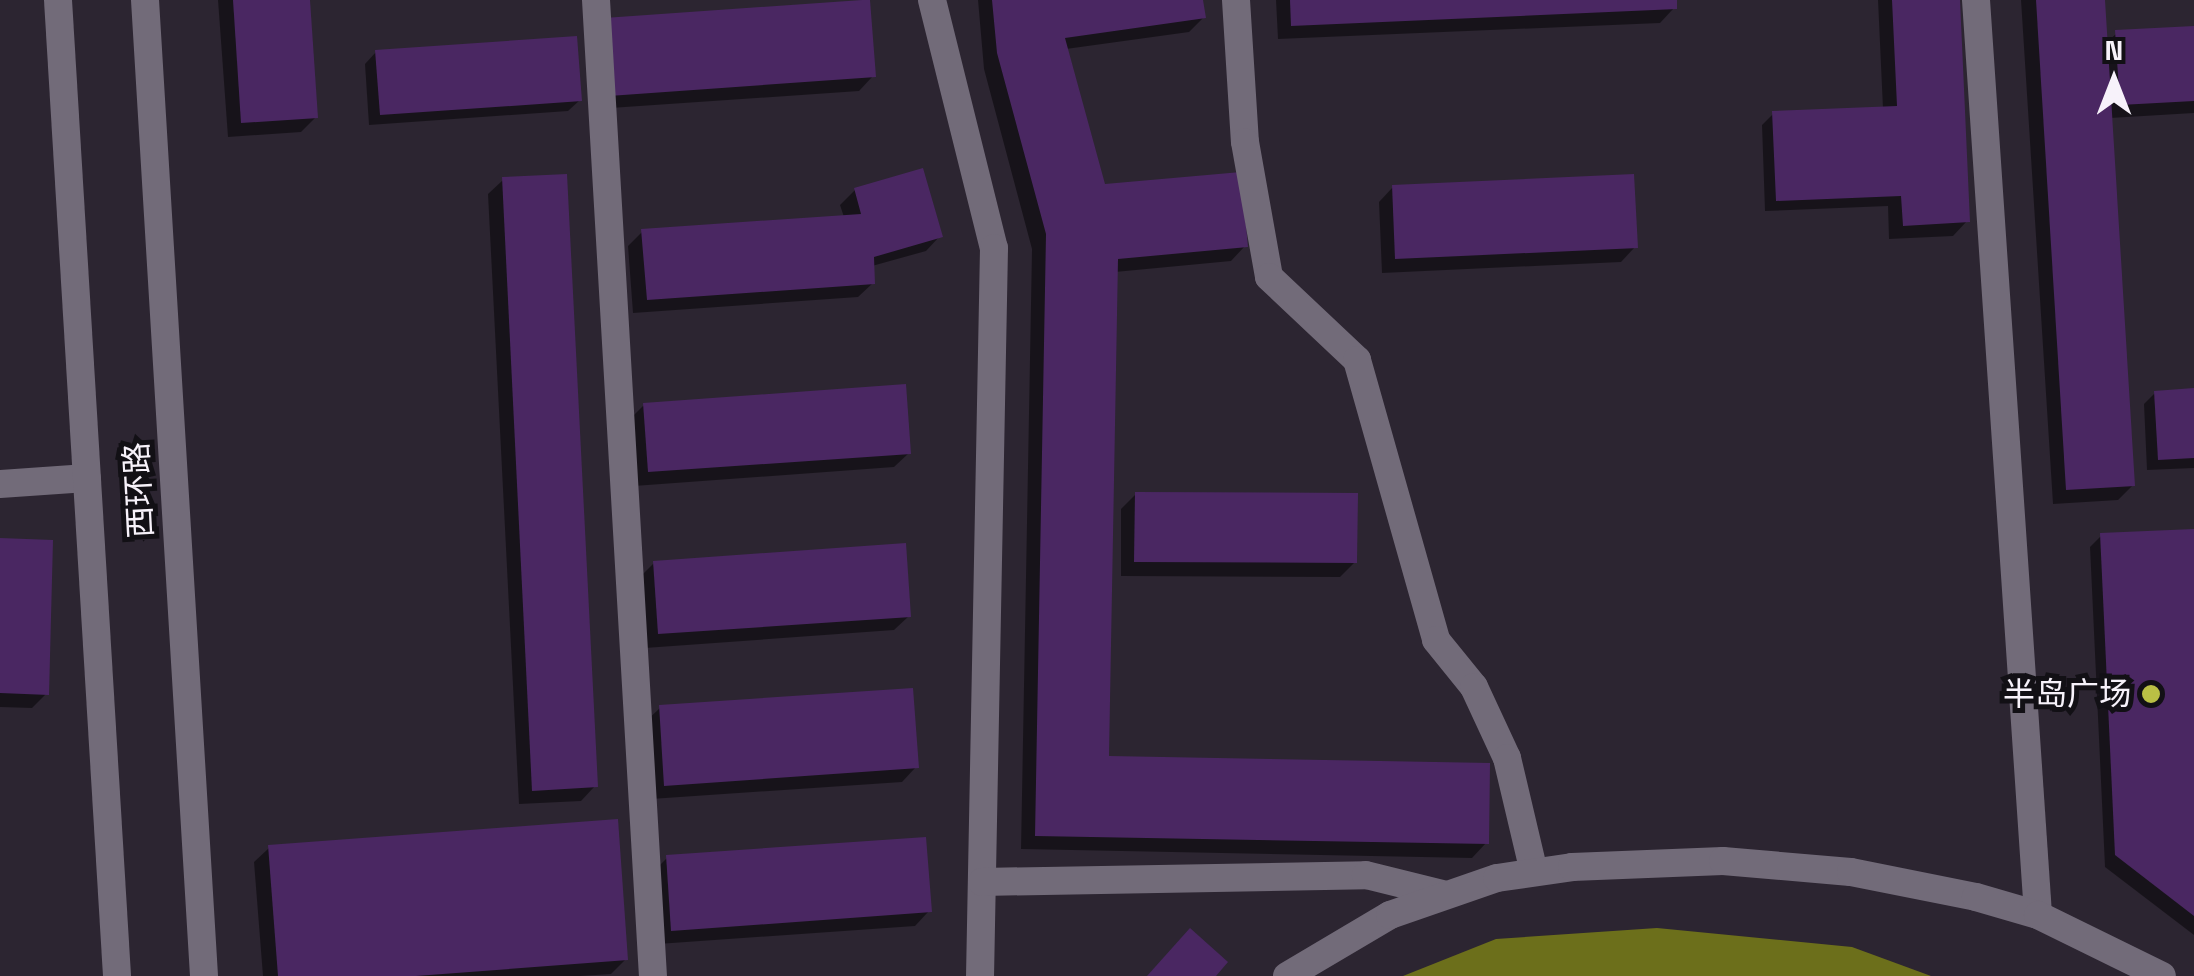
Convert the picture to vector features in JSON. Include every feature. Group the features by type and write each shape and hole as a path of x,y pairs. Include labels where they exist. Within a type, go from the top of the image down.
{"street":[{"name":"西环路","path":"58,0 117,976"},
{"name":"西环路","path":"145,0 204,976"},
{"path":"596,0 653,976"},
{"path":"932,0 994,248 980,976"},
{"path":"1236,0 1245,142 1269,277 1357,360 1436,640 1474,687 1507,758 1534,872"},
{"path":"1976,0 2038,915"},
{"path":"0,484 87,478"},
{"path":"1287,976 1340,941 1442,894 1534,872 1648,861 1787,864 1914,882 2038,915 2162,976"},
{"path":"982,882 1366,875 1442,894"}],"shaded area":[{"path":"1657,928 1852,947 1931,976 1403,976 1496,939"}],"building":[{"path":"233,0 310,0 318,118 241,123"},
{"path":"870,0 876,77 609,96 604,18"},
{"path":"992,0 1203,0 1206,18 1065,38 1105,184 1241,172 1248,247 1118,259 1109,756 1490,763 1489,844 1035,836 1046,234 997,53"},
{"path":"1290,0 1677,0 1677,9 1291,26"},
{"path":"1892,0 1960,0 1970,222 1903,226 1901,196 1776,201 1772,111 1897,106"},
{"path":"2036,0 2105,0 2135,486 2066,490"},
{"path":"2194,26 2194,101 2120,105 2115,30"},
{"path":"577,36 582,101 380,115 375,50"},
{"path":"923,168 943,237 874,257 875,284 647,300 641,229 861,214 854,188"},
{"path":"567,174 598,787 532,791 502,177"},
{"path":"1634,174 1638,248 1395,259 1392,185"},
{"path":"906,384 911,454 648,472 643,403"},
{"path":"2194,388 2194,458 2158,460 2154,391"},
{"path":"1135,492 1358,493 1357,563 1134,562"},
{"name":"半岛广场","path":"2194,529 2194,916 2115,855 2100,533"},
{"path":"0,538 53,540 49,695 0,693"},
{"path":"906,543 911,617 658,634 653,561"},
{"path":"913,688 919,768 664,786 659,705"},
{"path":"618,819 628,960 416,976 278,976 268,845"},
{"path":"926,837 932,912 671,931 666,855"},
{"path":"1190,928 1228,962 1216,976 1147,976"}],"place":[{"name":"半岛广场","path":"2151,694"}]}
